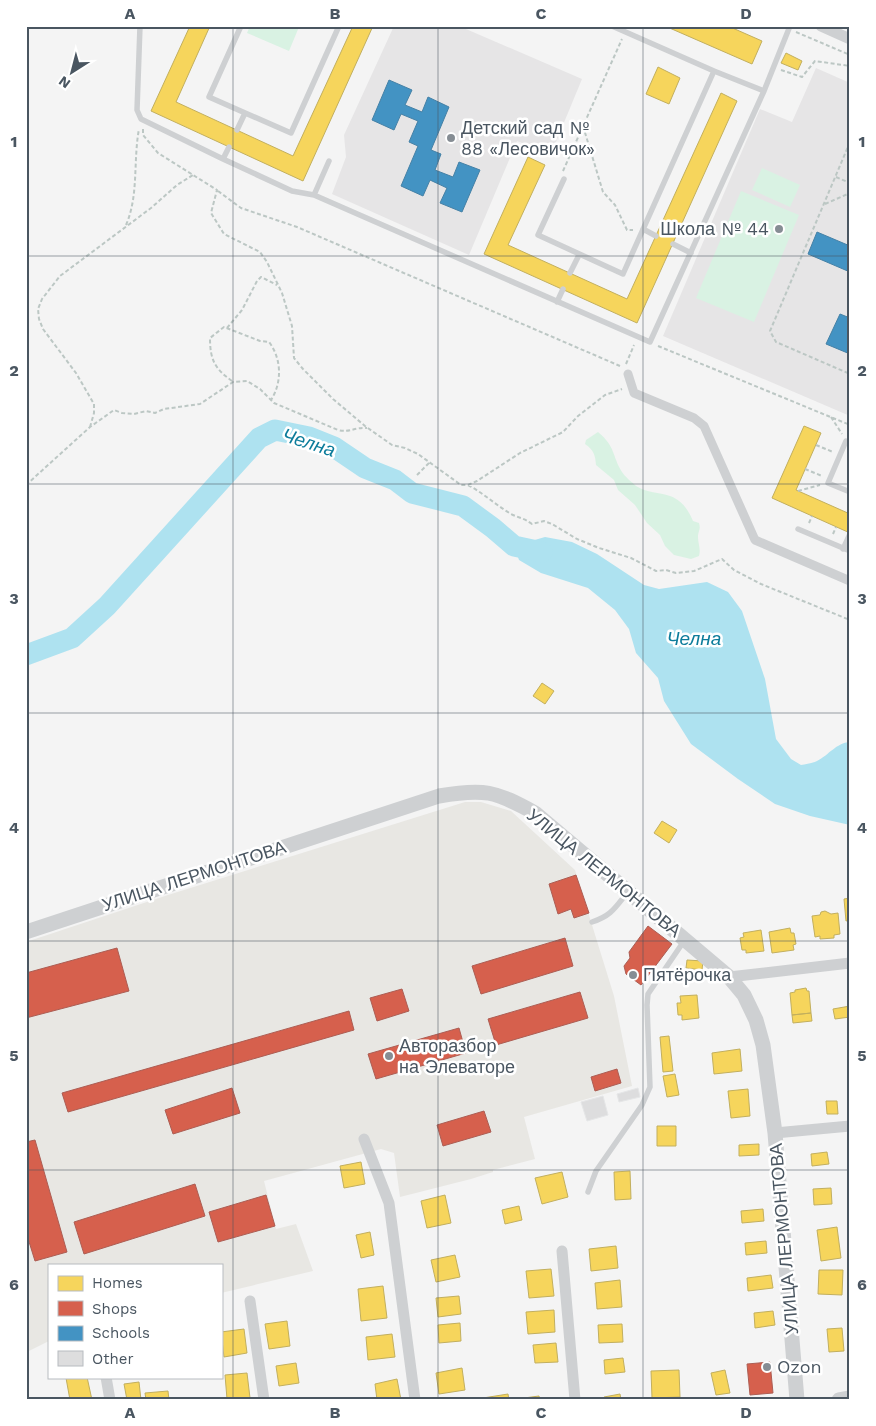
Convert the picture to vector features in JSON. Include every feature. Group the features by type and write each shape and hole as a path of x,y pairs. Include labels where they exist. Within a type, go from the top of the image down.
{"street":[{"path":"821,26 850,38"},
{"path":"628,374 634,393 694,418 704,426 755,540 850,581"},
{"name":"УЛИЦА ЛЕРМОНТОВА","path":"26,932 439,796 466,791 487,791 510,799 535,812 729,977 744,995 756,1020 762,1045 775,1133 797,1400"},
{"path":"729,977 850,963"},
{"path":"775,1133 850,1126"},
{"path":"364,1139 389,1203 415,1400"},
{"path":"562,1251 575,1400"},
{"path":"250,1301 264,1400"},
{"path":"106,1378 110,1400"},
{"path":"839,1400 850,1398"}],"lane":[{"path":"140,26 137,110 141,119 292,190 314,195 650,342 764,91 790,28"},
{"path":"241,26 209,97 291,133 339,26"},
{"path":"612,26 714,72 764,91"},
{"path":"564,179 538,235 623,274 714,72"},
{"path":"237,130 245,112"},
{"path":"223,159 229,147"},
{"path":"314,195 329,162"},
{"path":"643,230 656,236"},
{"path":"673,244 691,253"},
{"path":"570,274 579,254"},
{"path":"557,302 563,289"},
{"path":"846,441 828,481 850,492"},
{"path":"798,528 847,550 850,534"},
{"path":"592,922 609,915 628,891"},
{"path":"588,1192 596,1171 642,1105 650,1087 648,994 685,940"}],"path":[{"path":"790,28 850,55"},
{"path":"564,179 560,178 625,32"},
{"path":"773,67 802,77 815,61 850,66"},
{"path":"141,119 144,135 158,153 193,174 241,208 296,227 627,369 626,363 638,337"},
{"path":"125,227 131,214 141,119"},
{"path":"583,126 603,192 615,205 627,230 643,230"},
{"path":"850,142 770,331 776,342 850,374"},
{"path":"90,427 94,413 94,404 76,373 43,329 38,309 60,276 193,174"},
{"path":"835,177 850,183"},
{"path":"217,190 211,213 217,224 224,234 260,252 267,262 278,286 292,326 294,358 333,400 369,428 392,445 405,448 430,462 461,485 477,482 520,453 563,432 578,416 606,396 622,389"},
{"path":"823,205 850,192"},
{"path":"227,328 242,310 261,277 278,286"},
{"path":"233,382 216,367 211,359 210,338 224,327 260,341 269,342 278,362 279,379 277,391 271,400"},
{"path":"650,342 850,426"},
{"path":"26,485 90,427 114,410 122,414 155,413 164,409 200,404 233,382 247,381 282,407 338,430 346,432 359,427 369,428"},
{"path":"831,417 846,441"},
{"path":"816,445 840,454"},
{"path":"417,475 430,462"},
{"path":"805,469 828,481"},
{"path":"798,491 828,481"},
{"path":"468,485 485,494 512,515 524,518 532,524 544,521 552,524 577,539 631,558 656,571 694,572 722,559 734,570 761,584 850,620"}],"shaded area":[{"name":"Детский сад № 88 «Лесовичок»","path":"394,26 459,26 582,79 551,154 517,141 469,255 332,194 346,157 344,135"},
{"name":"Школа № 44","path":"816,68 850,83 850,416 663,336 760,109 792,122"},
{"path":"465,802 481,802 511,811 575,870 614,996 632,1086 524,1117 535,1159 493,1170 493,1172 471,1179 400,1197 394,1153 381,1149 264,1181 276,1229 296,1224 313,1271 222,1293 222,1264 48,1264 48,1342 27,1352 26,942 168,895"}],"green space":[{"path":"250,26 299,27 289,51 247,33"},
{"path":"762,168 800,185 790,207 752,190"},
{"path":"741,191 799,215 754,322 696,298"},
{"path":"598,432 611,447 622,472 636,486 678,500 693,521 699,523 699,556 691,559 674,555 665,546 660,535 647,523 635,505 618,490 614,480 596,465 594,453 585,444 586,440"}],"water":[{"name":"Челна","path":"545,537 572,542 597,554 644,585 659,589 707,582 728,592 742,611 765,679 776,739 791,759 801,765 814,762 841,745 850,742 850,825 810,816 775,804 691,744 664,701 658,678 636,653 629,629 615,610 588,588 541,573 519,560 514,546"}],"building: Homes":[{"path":"190,26 210,26 176,102 293,156 353,26 373,26 303,181 151,111"},
{"path":"665,26 728,26 762,41 752,64"},
{"path":"786,53 802,61 798,70 781,63"},
{"path":"658,67 680,78 669,104 646,94"},
{"path":"721,93 737,101 637,323 484,254 528,157 545,165 508,245 627,299"},
{"path":"804,426 821,433 796,490 850,514 850,533 772,498"},
{"path":"542,683 554,691 545,704 533,696"},
{"path":"662,821 677,830 669,843 654,833"},
{"path":"850,898 850,920 846,921 844,899"},
{"path":"825,911 831,914 838,913 840,934 834,935 834,938 820,939 820,936 815,937 812,916 820,915 821,912"},
{"path":"790,928 791,933 794,933 796,944 793,945 794,950 772,953 769,932"},
{"path":"761,930 764,951 746,953 746,950 742,950 740,938 744,937 743,933"},
{"path":"687,960 703,961 702,970 686,968"},
{"path":"806,988 809,991 811,1013 792,1015 790,993"},
{"path":"697,995 699,1018 682,1020 682,1015 678,1015 677,1003 681,1003 680,996"},
{"path":"850,1006 850,1017 835,1019 833,1009"},
{"path":"811,1013 812,1021 793,1023 792,1015"},
{"path":"669,1036 673,1071 663,1072 660,1037"},
{"path":"740,1049 742,1071 714,1074 712,1053"},
{"path":"675,1074 679,1095 667,1097 663,1076"},
{"path":"748,1089 750,1116 731,1118 728,1091"},
{"path":"826,1101 837,1101 838,1114 827,1114"},
{"path":"657,1126 676,1126 676,1146 657,1146"},
{"path":"759,1144 759,1155 739,1156 739,1145"},
{"path":"827,1152 829,1164 812,1166 811,1154"},
{"path":"361,1162 365,1184 344,1188 340,1166"},
{"path":"630,1171 631,1199 615,1200 614,1172"},
{"path":"562,1172 568,1197 542,1204 535,1178"},
{"path":"831,1188 832,1204 814,1205 813,1189"},
{"path":"445,1195 451,1223 427,1228 421,1201"},
{"path":"519,1206 522,1220 505,1224 502,1210"},
{"path":"763,1209 764,1221 742,1223 741,1211"},
{"path":"837,1227 841,1258 821,1261 817,1230"},
{"path":"370,1232 374,1255 361,1258 356,1235"},
{"path":"766,1241 767,1253 746,1255 745,1243"},
{"path":"616,1246 618,1268 591,1271 589,1249"},
{"path":"455,1255 460,1277 436,1282 431,1260"},
{"path":"551,1269 554,1296 529,1298 526,1271"},
{"path":"819,1270 843,1270 842,1295 818,1294"},
{"path":"771,1275 773,1288 748,1291 747,1278"},
{"path":"620,1280 622,1307 597,1309 595,1283"},
{"path":"383,1286 387,1318 361,1321 358,1289"},
{"path":"459,1296 461,1314 438,1317 436,1298"},
{"path":"554,1310 555,1332 528,1334 526,1312"},
{"path":"773,1311 775,1325 755,1328 754,1313"},
{"path":"287,1321 290,1346 269,1349 265,1324"},
{"path":"460,1323 461,1341 439,1343 438,1325"},
{"path":"622,1324 623,1342 599,1343 598,1325"},
{"path":"842,1328 844,1351 829,1352 827,1329"},
{"path":"244,1329 247,1353 224,1357 222,1332"},
{"path":"392,1334 395,1357 368,1360 366,1337"},
{"path":"556,1343 558,1362 535,1363 533,1345"},
{"path":"623,1358 625,1372 605,1374 604,1360"},
{"path":"296,1363 299,1383 279,1386 276,1366"},
{"path":"462,1368 465,1390 439,1394 436,1373"},
{"path":"679,1370 680,1397 652,1398 651,1371"},
{"path":"725,1370 730,1393 716,1395 711,1373"},
{"path":"247,1373 250,1398 227,1399 225,1375"},
{"path":"66,1378 87,1378 92,1400 70,1400"},
{"path":"397,1379 401,1400 377,1400 375,1384"},
{"path":"139,1382 141,1400 127,1400 124,1384"},
{"path":"168,1391 169,1400 146,1400 145,1393"},
{"path":"508,1394 509,1400 484,1400 483,1398"},
{"path":"620,1394 621,1400 605,1400 604,1397"},
{"path":"539,1396 540,1400 524,1400 524,1398"}],"building: Shops":[{"path":"576,875 589,913 574,918 571,909 558,914 549,884"},
{"path":"648,926 672,944 641,985 626,974 624,966 630,958 629,952"},
{"path":"565,938 573,966 481,994 472,966"},
{"path":"117,948 129,991 26,1018 26,973"},
{"path":"402,989 409,1011 377,1021 370,998"},
{"path":"580,992 588,1018 496,1045 488,1019"},
{"path":"349,1011 354,1030 68,1112 62,1093"},
{"path":"459,1028 466,1053 376,1079 368,1054"},
{"path":"617,1069 621,1083 595,1091 591,1077"},
{"path":"232,1088 240,1113 173,1134 165,1110"},
{"path":"484,1111 491,1132 443,1146 437,1125"},
{"path":"35,1140 67,1252 35,1261 26,1232 26,1142"},
{"path":"195,1184 205,1216 84,1254 74,1222"},
{"path":"266,1195 275,1226 218,1242 209,1212"},
{"path":"770,1362 773,1393 750,1395 747,1364"}],"building: Schools":[{"path":"389,80 412,90 405,105 422,112 428,97 449,107 431,150 441,154 435,170 453,177 459,162 480,170 462,212 440,203 447,188 430,180 423,196 401,186 418,146 409,142 418,121 401,114 394,130 372,120"},
{"path":"817,232 850,246 850,272 808,254"},
{"path":"840,314 850,318 850,354 826,344"}],"building: Other":[{"path":"638,1088 640,1097 619,1102 617,1094"},
{"path":"603,1096 608,1115 587,1121 581,1102"}],"waterway":[{"name":"Челна","path":"26,655 72,638 107,606 259,438 275,430 309,437 334,447 365,468 395,480 412,493 463,506 514,546 542,552"}],"place":[{"name":"Детский сад № 88 «Лесовичок»","path":"451,138"},
{"name":"Школа № 44","path":"779,229"},
{"name":"Пятёрочка","path":"633,975"},
{"name":"Авторазбор на Элеваторе","path":"389,1056"},
{"name":"Ozon","path":"767,1367"}]}
